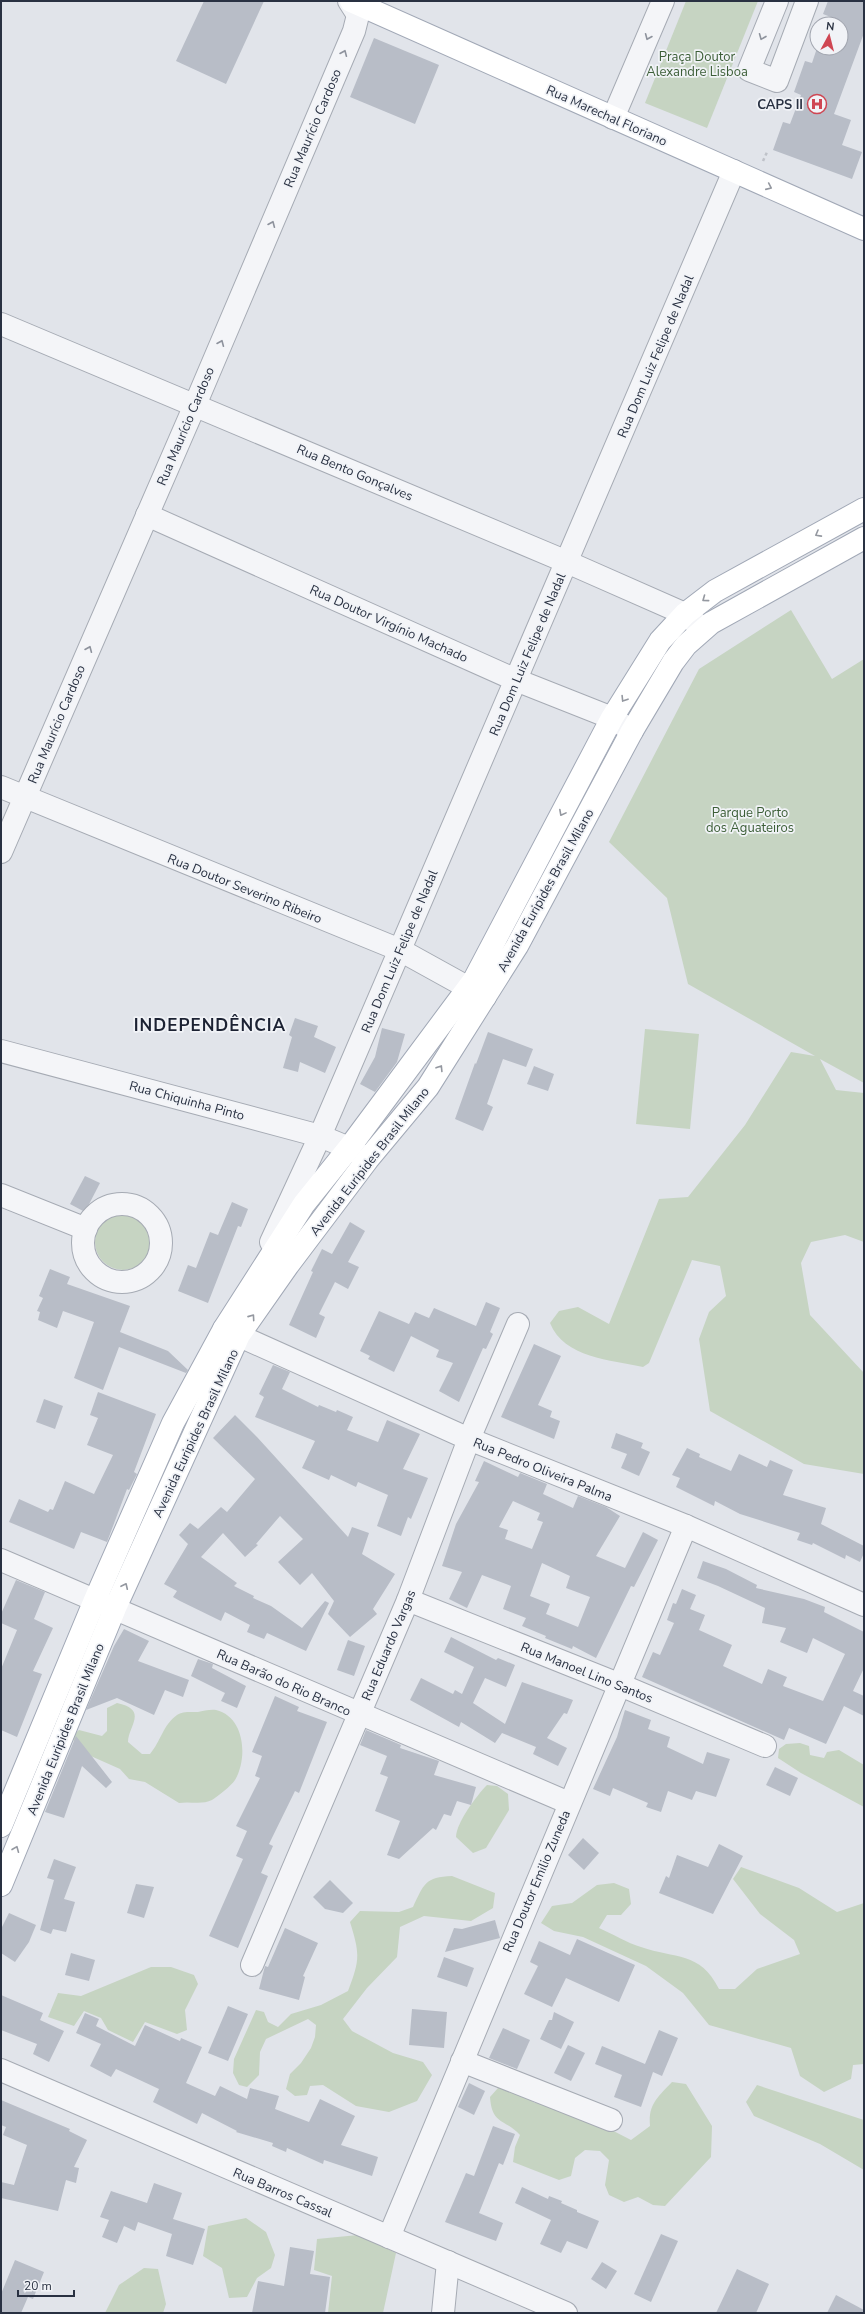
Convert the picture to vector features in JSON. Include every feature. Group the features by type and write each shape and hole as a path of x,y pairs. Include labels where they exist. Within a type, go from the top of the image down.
{"main road":[{"name":"Rua Marechal Floriano","path":"350,1 864,229"},
{"name":"Avenida Euripides Brasil Milano","path":"3,1821 95,1600 173,1423 232,1332 322,1221 368,1159 428,1086 477,992 612,718 660,641 685,614 715,591 864,509"},
{"path":"844,520 861,540"},
{"name":"Avenida Euripides Brasil Milano","path":"1,1884 115,1608 250,1290 304,1204 477,992 517,946 632,731 673,662 703,629 861,540"},
{"path":"3,1821 27,1823"}],"street":[{"name":"Rua Maurício Cardoso","path":"1,852 195,405 354,31 358,15 350,1"},
{"path":"613,118 663,1"},
{"path":"777,1 749,70 777,81 807,1"},
{"name":"Rua Dom Luiz Felipe de Nadal","path":"250,1290 320,1136 734,171"},
{"name":"Rua Bento Gonçalves","path":"1,324 567,562 685,614 703,629"},
{"name":"Rua Doutor Virgínio Machado","path":"147,515 516,680 612,718 632,731"},
{"name":"Rua Doutor Severino Ribeiro","path":"1,787 24,798 400,950 477,992"},
{"name":"Rua Chiquinha Pinto","path":"1,1051 320,1136 349,1148 368,1159"},
{"name":"Rua Dom Luiz Felipe de Nadal","path":"304,1204 320,1136"},
{"path":"1,1195 86,1229"},
{"path":"304,1204 322,1221"},
{"name":"Rua Eduardo Vargas","path":"252,1965 408,1600 469,1439 518,1324"},
{"name":"Rua Pedro Oliveira Palma","path":"232,1332 469,1439 686,1526 864,1605"},
{"name":"Rua Doutor Emilio Zuneda","path":"388,2237 618,1684 686,1526"},
{"name":"Rua Barão do Rio Branco","path":"1,1560 569,1803"},
{"name":"Rua Manoel Lino Santos","path":"408,1600 618,1684 765,1746"},
{"path":"462,2060 611,2120"},
{"name":"Rua Barros Cassal","path":"1,2070 566,2313"},
{"path":"443,2313 448,2262"}],"path":[{"path":"763,161 768,150"}],"green space":[{"name":"Praça Doutor Alexandre Lisboa","path":"686,1 758,1 707,128 645,103"},
{"name":"Parque Porto dos Aguateiros","path":"791,610 832,679 864,659 864,1083 820,1059 836,1090 864,1093 864,1242 845,1235 811,1242 801,1263 810,1315 864,1373 864,1474 804,1464 710,1411 699,1339 709,1312 726,1296 720,1266 692,1260 649,1363 643,1367 590,1356 577,1350 566,1344 557,1335 550,1323 559,1311 578,1307 609,1324 659,1199 688,1197 745,1125 791,1052 815,1056 688,984 667,898 609,842 699,669"},
{"path":"645,1029 699,1034 690,1129 636,1124"},
{"path":"117,1214 129,1214 139,1218 147,1226 151,1236 151,1248 147,1258 139,1266 129,1270 117,1270 107,1266 99,1258 95,1248 95,1236 99,1226 107,1218"},
{"path":"117,1703 127,1706 135,1714 128,1742 142,1754 150,1754 168,1723 179,1714 184,1712 216,1710 226,1714 238,1729 241,1739 242,1761 235,1780 228,1788 212,1800 204,1802 179,1803 145,1782 129,1779 120,1769 75,1749 74,1736 79,1730 102,1736 107,1731 107,1708"},
{"path":"800,1743 809,1746 810,1755 824,1758 827,1752 839,1750 864,1765 864,1807 801,1773 778,1758 779,1749 786,1744"},
{"path":"487,1785 497,1786 508,1794 509,1810 486,1848 473,1853 456,1837 457,1831 463,1817"},
{"path":"741,1867 799,1888 837,1912 864,1903 864,2064 853,2065 851,2079 824,2092 800,2076 791,2048 709,2025 683,1993 646,1966 583,1937 554,1931 541,1923 552,1906 572,1903 597,1885 614,1883 629,1889 631,1904 621,1915 607,1915 599,1928 636,1945 653,1951 686,1958 695,1962 704,1968 712,1977 719,1989 735,1989 757,1969 800,1954 794,1940 760,1914 733,1879"},
{"path":"452,1876 495,1893 493,1908 471,1921 424,1916 400,1927 397,1957 367,1988 343,2019 352,2031 393,2053 423,2062 432,2075 417,2101 389,2112 356,2106 323,2085 310,2086 307,2095 295,2096 286,2089 290,2074 301,2063 311,2048 315,2037 316,2025 308,2019 266,2039 260,2052 259,2075 247,2087 239,2085 233,2073 234,2059 256,2010 264,2012 268,2022 278,2027 291,2014 321,2005 348,1991 357,1964 356,1942 350,1922 360,1911 399,1912 413,1907 426,1883 436,1878"},
{"path":"151,1967 171,1967 194,1975 198,1984 185,2010 187,2030 177,2034 145,2022 133,2042 108,2030 101,2018 84,2011 74,2026 48,2017 58,1993 81,1996"},
{"path":"672,2082 686,2084 712,2126 711,2157 665,2206 653,2205 638,2197 624,2202 609,2195 605,2185 609,2160 600,2151 585,2150 575,2158 571,2176 559,2180 513,2162 515,2147 520,2135 496,2117 491,2106 490,2097 498,2088 512,2088 535,2103 561,2104 631,2140 650,2126 652,2106"},
{"path":"757,2085 864,2120 864,2170 820,2144 754,2116 746,2102"},
{"path":"246,2218 266,2232 275,2255 271,2268 257,2278 247,2297 229,2298 222,2268 203,2256 208,2226"},
{"path":"358,2235 396,2253 383,2313 328,2313 332,2276 314,2270 317,2239"},
{"path":"144,2268 158,2269 166,2304 163,2313 105,2313 119,2285"}],"building":[{"path":"204,1 264,1 226,84 176,61"},
{"name":"CAPS II","path":"828,1 864,1 864,33 834,114 851,120 842,145 862,152 852,179 773,150 783,122 790,124 801,95 794,92 805,61 812,63 814,56 849,56 849,16 828,16 823,14"},
{"path":"374,38 439,65 415,124 350,97"},
{"path":"295,1018 318,1026 314,1037 336,1047 325,1073 300,1062 298,1072 283,1068 292,1037 289,1035"},
{"path":"382,1028 405,1034 397,1062 375,1092 360,1084 375,1057"},
{"path":"488,1032 533,1049 526,1067 503,1059 487,1104 493,1107 483,1131 455,1119"},
{"path":"534,1066 554,1074 548,1091 527,1084"},
{"path":"85,1176 100,1183 85,1212 70,1204"},
{"path":"232,1202 248,1209 241,1227 238,1226 208,1303 178,1291 188,1265 196,1268 210,1232 218,1235"},
{"path":"350,1222 365,1231 348,1262 359,1267 348,1289 335,1282 319,1314 325,1317 316,1338 289,1325 313,1272 311,1271 322,1249 332,1254"},
{"path":"50,1269 70,1277 67,1284 130,1306 120,1332 168,1351 188,1370 186,1373 119,1347 103,1390 74,1378 94,1322 63,1311 57,1328 38,1320 40,1312 37,1311 43,1298 39,1296"},
{"path":"486,1302 500,1308 490,1332 493,1334 486,1349 483,1348 459,1402 439,1391 453,1363 436,1357 439,1350 411,1336 394,1372 368,1359 370,1356 360,1351 379,1311 409,1324 415,1312 429,1318 434,1308 476,1326"},
{"path":"534,1344 561,1356 538,1405 552,1411 550,1417 560,1421 554,1439 501,1417"},
{"path":"273,1365 290,1372 282,1389 318,1407 319,1405 336,1412 337,1410 353,1417 347,1430 378,1442 387,1420 420,1434 403,1469 428,1478 411,1519 408,1517 401,1536 377,1526 388,1495 358,1482 356,1487 331,1475 329,1480 302,1468 315,1441 255,1417 264,1397 259,1394"},
{"path":"98,1392 156,1414 134,1472 137,1474 129,1490 127,1489 107,1542 81,1532 74,1549 9,1522 19,1499 48,1512 50,1509 53,1510 65,1481 94,1494 113,1455 87,1445 98,1418 90,1415"},
{"path":"44,1399 63,1406 55,1429 36,1422"},
{"path":"235,1415 348,1537 352,1527 369,1533 362,1554 395,1574 373,1609 377,1614 350,1637 328,1614 334,1601 312,1573 300,1585 278,1562 303,1539 280,1516 256,1544 258,1545 245,1557 223,1533 201,1557 237,1583 234,1586 254,1596 253,1598 271,1606 302,1628 325,1601 329,1603 306,1651 267,1633 264,1639 247,1632 250,1625 225,1612 221,1621 173,1597 177,1591 164,1584 188,1544 179,1535 190,1523 198,1529 221,1507 227,1512 255,1479 213,1438"},
{"path":"616,1433 643,1443 641,1448 650,1452 639,1476 621,1468 627,1454 611,1448"},
{"path":"687,1448 700,1454 699,1457 731,1471 739,1454 767,1467 770,1460 793,1470 783,1495 826,1508 821,1524 864,1546 864,1553 860,1562 846,1555 845,1559 813,1543 812,1545 797,1540 800,1533 740,1514 715,1501 714,1506 676,1487 680,1478 672,1475"},
{"path":"484,1461 518,1477 520,1473 547,1484 543,1494 573,1508 578,1496 606,1507 620,1516 596,1556 625,1568 643,1532 658,1540 634,1587 631,1586 596,1658 573,1646 572,1649 545,1638 546,1636 522,1626 526,1618 503,1609 511,1586 482,1575 467,1608 449,1599 462,1572 442,1566 456,1524 479,1482 475,1481","holes":["513,1501 540,1513 537,1520 543,1522 532,1549 505,1539 508,1530 499,1527","542,1563 570,1576 566,1588 590,1597 578,1627 546,1614 550,1604 530,1596"]},
{"path":"703,1561 726,1569 757,1585 756,1588 804,1599 825,1607 824,1612 864,1632 864,1668 853,1691 864,1696 864,1716 844,1706 826,1744 789,1728 784,1740 642,1677 653,1652 660,1655 674,1623 667,1620 673,1603 676,1604 682,1589 696,1595 690,1609 705,1615 699,1630 732,1645 723,1666 762,1684 768,1669 787,1677 783,1686 823,1701 845,1654 813,1638 807,1653 780,1642 786,1628 762,1623 765,1608 697,1578"},
{"path":"16,1580 45,1592 34,1619 53,1628 33,1671 42,1674 17,1737 1,1730 1,1669 17,1630 1,1623 1,1614"},
{"path":"124,1629 149,1641 138,1661 189,1680 183,1697 165,1690 154,1715 117,1698 86,1710 114,1646"},
{"path":"451,1637 496,1660 498,1658 515,1665 506,1687 485,1678 473,1703 505,1724 522,1682 573,1700 567,1714 564,1713 547,1738 567,1748 558,1766 533,1754 536,1747 502,1733 495,1743 461,1722 459,1727 410,1700 421,1678 453,1694 455,1690 462,1694 474,1667 444,1652"},
{"path":"348,1640 365,1646 354,1676 337,1670"},
{"path":"198,1659 213,1664 212,1668 246,1686 237,1708 221,1701 225,1693 191,1676"},
{"path":"275,1696 299,1707 297,1711 327,1722 299,1793 295,1791 269,1844 273,1846 261,1873 268,1876 238,1948 209,1936 243,1859 236,1856 247,1831 236,1826 260,1778 255,1776 262,1756 252,1752"},
{"path":"625,1710 651,1720 648,1729 670,1737 667,1747 703,1764 707,1752 730,1759 716,1797 696,1791 692,1800 668,1791 661,1812 646,1807 648,1803 613,1788 610,1796 593,1789 617,1737"},
{"path":"366,1730 401,1745 400,1748 439,1761 434,1775 476,1787 471,1805 457,1801 451,1816 444,1814 436,1830 433,1828 399,1859 387,1855 400,1821 375,1811 388,1777 380,1774 387,1756 360,1745"},
{"path":"76,1736 112,1782 106,1788 82,1766 64,1818 45,1812"},
{"path":"775,1767 798,1778 790,1796 766,1785"},
{"path":"583,1838 599,1853 584,1870 568,1855"},
{"path":"719,1844 743,1856 713,1914 659,1893 666,1876 669,1878 677,1855 708,1867"},
{"path":"54,1859 76,1867 64,1899 75,1902 66,1932 53,1929 51,1934 40,1930 54,1880 47,1878"},
{"path":"330,1880 353,1903 343,1913 325,1909 313,1897"},
{"path":"136,1884 154,1887 144,1918 127,1913"},
{"path":"9,1913 36,1925 29,1942 15,1962 1,1953 1,1929"},
{"path":"495,1920 500,1938 445,1952 454,1928 462,1929"},
{"path":"285,1928 318,1943 303,1976 305,1977 299,2000 259,1989 265,1966 268,1967"},
{"path":"577,1939 635,1965 619,2002 566,1978 552,2007 524,1994 538,1966 530,1962 539,1941 570,1955"},
{"path":"71,1953 95,1960 89,1981 65,1975"},
{"path":"444,1957 474,1968 467,1987 437,1977"},
{"path":"1,1995 43,2013 40,2020 64,2031 49,2062 33,2054 37,2044 1,2030"},
{"path":"228,2006 248,2014 228,2061 208,2053"},
{"path":"412,2009 447,2012 444,2048 409,2045"},
{"path":"554,2012 574,2022 561,2049 540,2039 549,2020 552,2020"},
{"path":"85,2013 99,2019 96,2026 135,2046 145,2025 180,2041 181,2038 202,2047 186,2083 215,2096 220,2086 247,2099 250,2088 279,2096 275,2109 309,2122 320,2099 355,2116 341,2145 378,2157 372,2176 324,2160 323,2164 287,2148 286,2152 272,2146 273,2143 236,2132 237,2131 202,2113 197,2124 153,2102 159,2089 116,2069 111,2077 90,2066 101,2044 76,2033"},
{"path":"503,2028 530,2040 517,2069 489,2058"},
{"path":"659,2030 678,2038 662,2076 653,2072 641,2107 614,2097 622,2075 595,2064 602,2046 645,2064"},
{"path":"568,2045 585,2053 571,2081 554,2073"},
{"path":"469,2083 485,2091 474,2115 458,2107"},
{"path":"1,2100 70,2129 69,2131 87,2140 74,2167 79,2168 76,2183 66,2180 58,2211 1,2198 1,2182 14,2185 27,2145 3,2135 6,2127 1,2125"},
{"path":"493,2126 515,2134 503,2165 499,2163 479,2213 503,2223 496,2241 445,2222 466,2173 474,2176"},
{"path":"154,2183 182,2193 173,2219 205,2229 193,2265 166,2256 172,2234 138,2222 135,2231 124,2226 117,2243 102,2237 109,2220 100,2217 111,2191 147,2203"},
{"path":"522,2187 548,2199 549,2196 562,2201 561,2203 577,2210 577,2212 599,2221 587,2249 567,2241 561,2253 540,2244 551,2220 515,2203"},
{"path":"661,2234 678,2241 651,2302 634,2294"},
{"path":"290,2247 314,2251 310,2274 330,2277 325,2313 252,2313 258,2281 284,2286"},
{"path":"15,2260 44,2272 33,2299 28,2297 21,2313 1,2313 1,2294"},
{"path":"602,2262 617,2271 606,2289 591,2279"},
{"path":"737,2269 769,2284 756,2313 716,2313"},
{"path":"836,2295 864,2310 864,2313 827,2313"}],"place":[{"name":"CAPS II","path":"817,104"}],"district":[{"name":"INDEPENDÊNCIA","path":"210,1025"}]}
